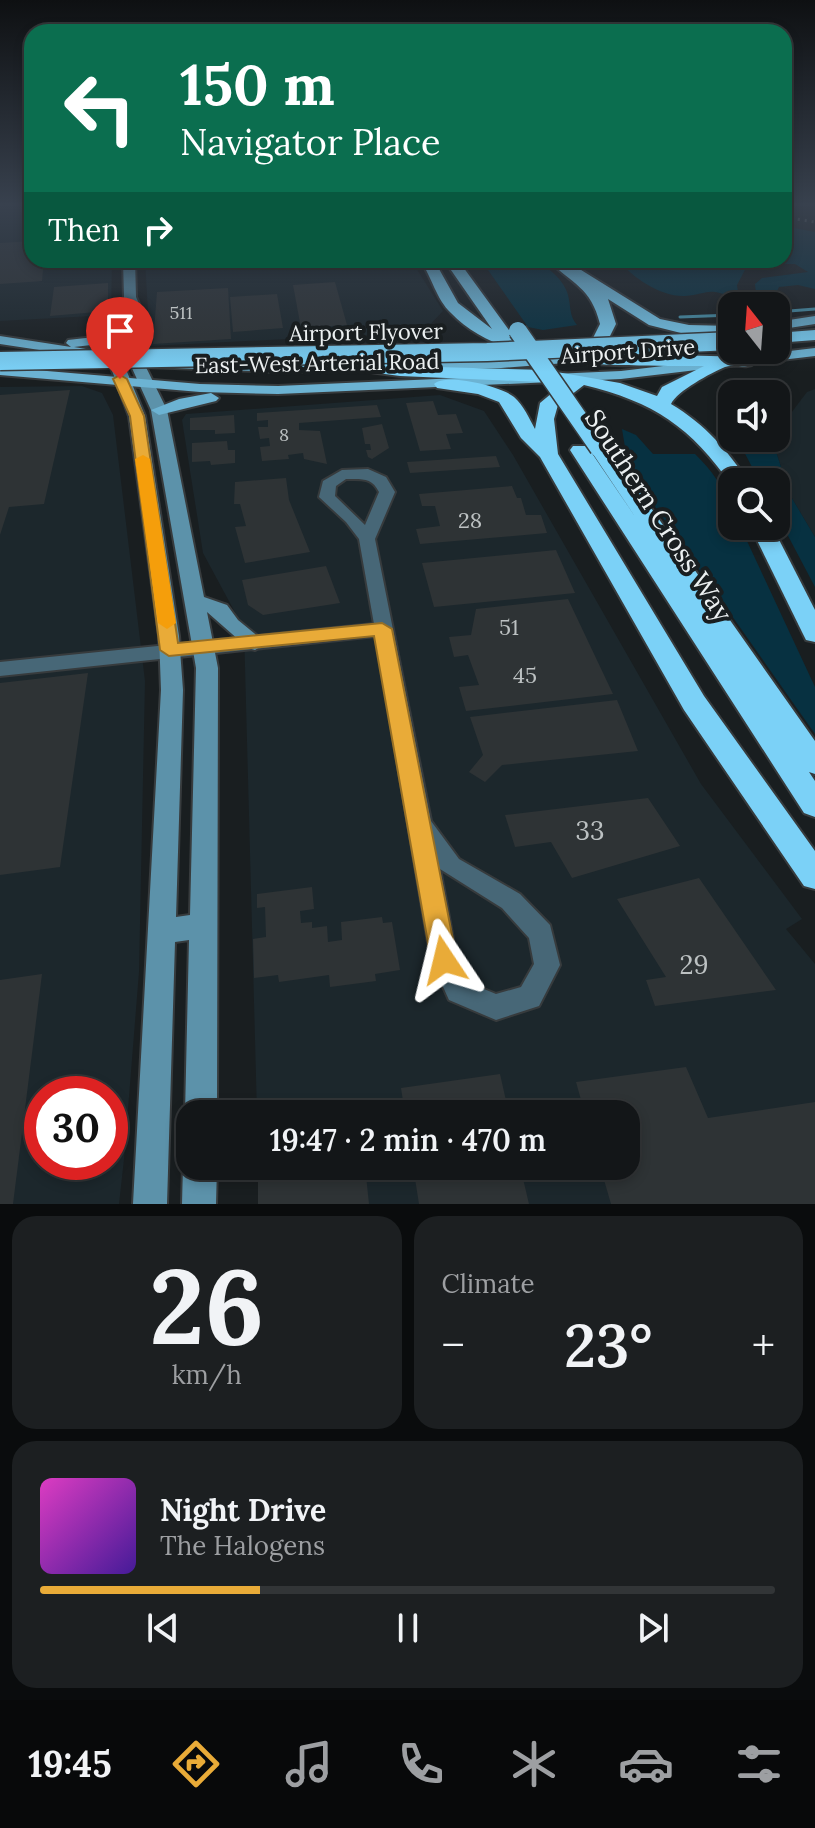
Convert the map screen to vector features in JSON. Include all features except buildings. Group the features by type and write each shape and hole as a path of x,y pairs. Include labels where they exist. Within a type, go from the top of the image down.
{"highway":[{"path":"431,268 452,306 470,322 525,345 581,358 718,362"},
{"name":"Southern Cross Way","path":"458,268 494,308"},
{"name":"Southern Cross Way","path":"472,268 494,308 590,449 815,763"},
{"path":"566,268 655,322 689,330 718,332"},
{"path":"482,382 534,372 581,358 599,343 608,324 602,302 576,275"},
{"path":"790,328 815,328"},
{"path":"361,366 456,351 484,341 491,333"},
{"name":"Airport Flyover","path":"0,351 541,343 718,334"},
{"path":"790,337 815,335"},
{"name":"Airport Flyover","path":"0,361 487,352 718,342"},
{"path":"548,454 543,425 545,410 556,395 583,378 666,347"},
{"path":"361,366 391,372 534,372 583,378 620,388 662,404 705,434 731,468"},
{"path":"662,404 668,391 717,366"},
{"path":"443,384 481,389 505,398 516,410 528,434 548,454 710,729 815,876"},
{"name":"Southern Cross Way","path":"590,449 815,805"},
{"path":"768,540 815,634"}],"main road":[{"path":"129,268 130,297 135,308 132,339 135,362 159,410 205,647 208,696 201,1100"},
{"path":"130,297 112,339 117,370 137,416 169,650 173,738 150,1204"},
{"path":"790,325 815,320"},
{"name":"Airport Drive","path":"581,358 666,347 718,336"},
{"path":"41,345 112,339"},
{"name":"East-West Arterial Road","path":"0,340 41,345 146,382 200,388 278,390 482,382"},
{"path":"0,351 48,363 117,370"},
{"name":"Airport Drive","path":"790,356 815,352"},
{"name":"East-West Arterial Road","path":"0,371 117,370 135,362 210,369 361,366"},
{"name":"Airport Drive","path":"583,378 732,364"},
{"path":"159,410 193,400 278,390"},
{"path":"196,601 220,610 231,625 255,643"},
{"path":"163,931 204,926"},
{"path":"199,1204 200,1180"}],"street":[{"path":"367,539 444,960 458,991 496,1007 530,997 547,965 541,933 511,901 451,866 420,824"},
{"path":"0,669 382,629"}],"shaded area":[{"path":"0,259 24,259 24,268 112,268 111,315 0,321"},
{"path":"792,259 815,259 815,289 798,285 779,287 776,292 756,292 755,284 762,278 808,272 792,264"},
{"path":"145,268 416,268 443,311 423,332 150,346"},
{"path":"487,268 547,268 563,284 577,325 543,330 528,327"},
{"path":"626,268 746,268 737,285 738,292 685,296 648,285"},
{"path":"82,386 102,393 113,415 145,681 139,972 128,1109 128,1076 24,1076 24,1180 122,1180 119,1204 0,1204 0,387"},
{"path":"815,389 815,537 790,495 790,468 781,468 776,452 790,452 790,414 807,392"},
{"path":"440,395 484,411 513,455 701,784 802,919 786,929 815,964 815,1204 258,1204 258,1180 640,1180 640,1100 257,1100 244,629 203,553 182,420 186,414"},
{"path":"622,429 636,435 653,454 695,454 715,478 718,483 718,540 747,540 815,687 815,734 623,461 625,447"},
{"path":"744,452 776,452 781,468 753,468"},
{"path":"790,495 815,537 815,587 790,540"}],"waterway":[{"path":"790,311 815,309"},
{"path":"680,317 718,316"}],"slow traffic":[{"path":"143,459 167,623"}],"route":[{"path":"120,379 137,416 169,650 382,629 444,960"}]}
